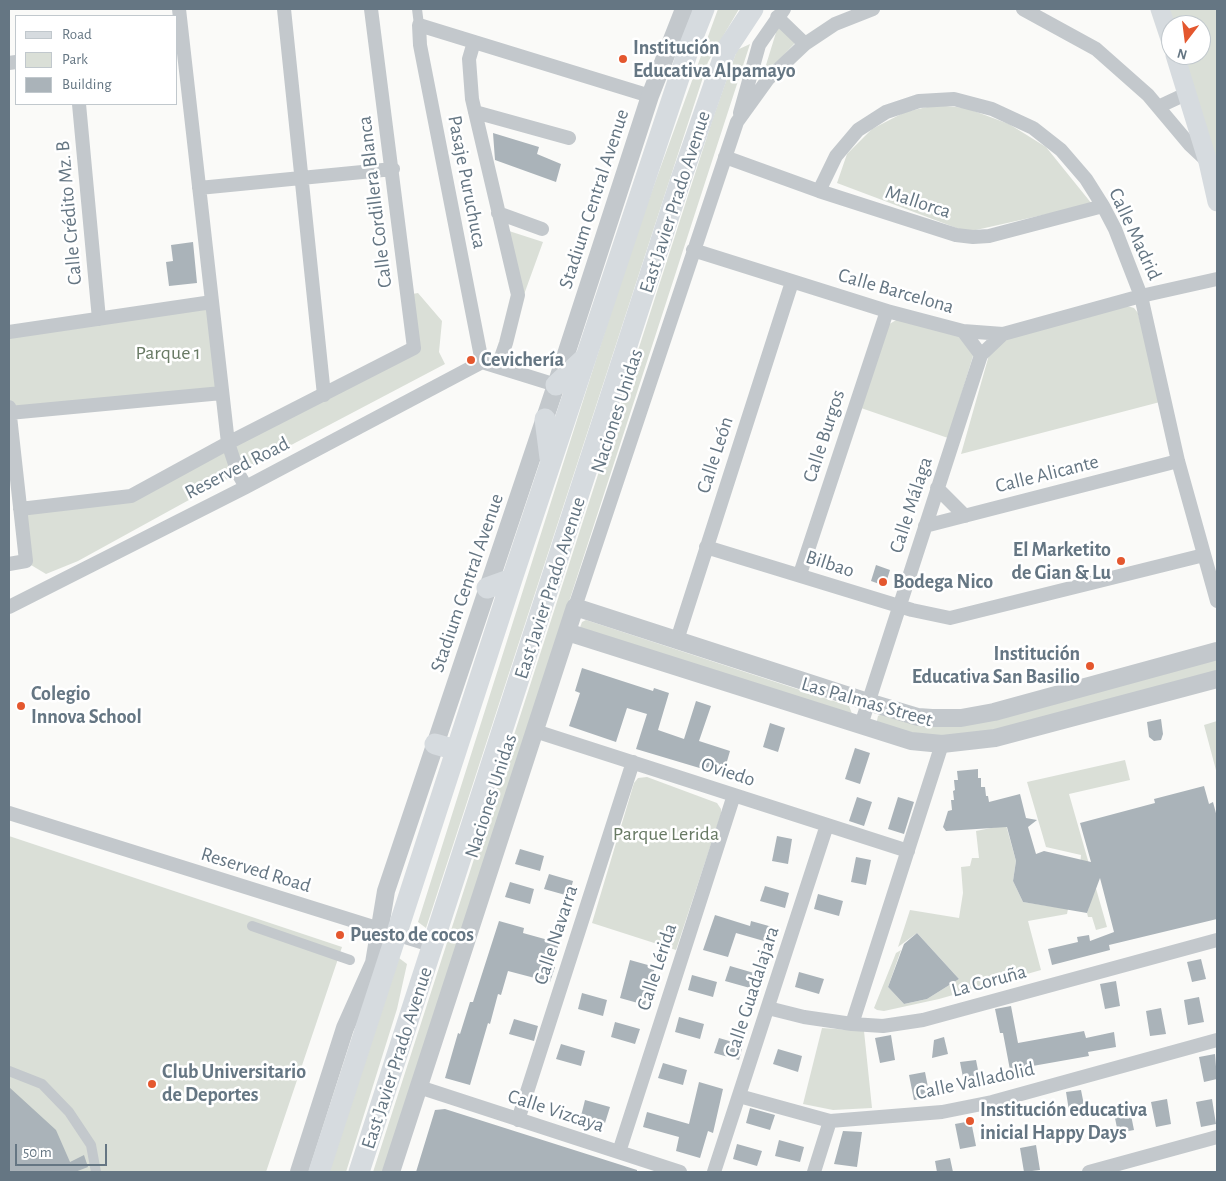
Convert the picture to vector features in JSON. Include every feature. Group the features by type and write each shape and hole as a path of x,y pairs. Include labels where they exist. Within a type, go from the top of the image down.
{"main road":[{"path":"691,9 691,42"},
{"name":"East Javier Prado Avenue","path":"319,1172 387,931 456,750 691,42 704,9"},
{"name":"East Javier Prado Avenue","path":"359,1172 434,946 680,182 726,50 753,9"},
{"path":"1179,65 1208,162 1217,202"},
{"path":"556,386 587,356"},
{"path":"545,419 551,464"},
{"path":"487,588 512,580"},
{"path":"435,744 456,750"}],"street":[{"path":"179,9 179,37 199,188 228,442 238,472 246,487"},
{"path":"20,508 131,496 228,442 324,396 284,9"},
{"name":"Calle Cordillera Blanca","path":"324,396 414,348 393,169 371,9"},
{"name":"Pasaje Puruchuca","path":"417,9 420,25 420,45 482,362"},
{"name":"Stadium Central Avenue","path":"299,1172 345,1028 387,931 386,891 556,386 650,96 684,9"},
{"name":"Naciones Unidas","path":"391,1172 575,607 737,122 768,79 805,44 835,24 873,9"},
{"path":"1023,9 1096,49 1148,96 1190,145 1208,162"},
{"path":"737,122 759,45 780,13 805,44"},
{"path":"420,25 650,96"},
{"path":"474,42 470,59 475,112 518,296 498,366"},
{"path":"1158,107 1188,93"},
{"name":"Calle Madrid","path":"819,191 836,156 858,130 886,112 919,101 954,99 992,109 1033,128 1061,150 1086,179 1103,206 1115,229 1141,296 1178,461 1217,601"},
{"name":"Calle Crédito Mz. B","path":"79,105 98,319"},
{"path":"475,112 568,138"},
{"name":"Mallorca","path":"725,158 819,191 956,235 973,238 989,236 1103,206"},
{"path":"199,188 393,169"},
{"path":"498,214 542,228"},
{"name":"Calle Barcelona","path":"693,250 792,282 963,331 981,355"},
{"path":"963,331 1002,334 1141,296 1217,280"},
{"name":"Calle León","path":"677,640 792,282"},
{"path":"9,332 212,302"},
{"name":"Calle Burgos","path":"800,574 886,310"},
{"path":"981,355 1002,334"},
{"name":"Calle Málaga","path":"861,725 981,355"},
{"path":"482,362 556,386"},
{"name":"Reserved Road","path":"9,607 246,487 482,362"},
{"path":"9,413 222,392"},
{"path":"9,407 26,561 9,564"},
{"name":"Calle Alicante","path":"925,526 1178,461"},
{"path":"938,488 965,516"},
{"name":"Bilbao","path":"706,547 800,574 899,606 950,618 1204,555"},
{"name":"Las Palmas Street","path":"575,607 918,717 946,718 978,715 1217,652"},
{"name":"Las Palmas Street","path":"567,632 911,741 942,744 995,738 1217,680"},
{"name":"Oviedo","path":"535,731 908,851"},
{"path":"852,1024 942,744"},
{"name":"Calle Navarra","path":"518,1120 633,762"},
{"name":"Calle Lérida","path":"619,1152 734,795"},
{"name":"Reserved Road","path":"9,813 434,946"},
{"name":"Calle Guadalajara","path":"714,1172 827,825"},
{"path":"252,926 350,960"},
{"name":"La Coruña","path":"768,1008 804,1017 852,1024 883,1026 923,1020 1217,940"},
{"name":"Calle Valladolid","path":"739,1096 830,1121 942,1112 992,1102 1217,1040"},
{"path":"9,1070 42,1084 69,1112 91,1145 96,1172"},
{"name":"Calle Vizcaya","path":"419,1087 680,1172"},
{"path":"814,1172 830,1121"},
{"path":"1089,1172 1217,1138"}],"green space":[{"path":"718,9 739,9 708,62 426,928 418,922 632,246"},
{"path":"1165,9 1217,9 1217,193 1181,65 1211,65 1211,15 1167,15"},
{"path":"778,26 795,43 762,78"},
{"path":"750,44 384,1172 373,1172 713,118 737,50"},
{"path":"936,105 966,108 1009,124 1046,147 1092,204 967,232 837,183 847,154 872,129 905,112"},
{"path":"509,231 543,242 522,300"},
{"path":"418,293 442,321 439,352 445,364 238,473 78,561 46,574 26,562 20,509 131,496 413,348 407,295"},
{"name":"Parque 1","path":"212,302 222,393 9,407 9,332"},
{"path":"1127,306 1134,308 1138,313 1160,402 961,454 989,355 1007,339"},
{"path":"898,319 960,335 971,348 973,356 948,438 861,408 886,326"},
{"path":"586,620 849,706 853,716 579,630 582,622"},
{"path":"1217,659 1217,674 961,738 926,737 876,725 878,716 882,714 919,720"},
{"path":"1217,721 1217,774 1204,725"},
{"path":"1125,760 1130,780 1069,794 1107,927 1096,930 1092,917 1088,917 1087,913 1089,907 1080,867 1081,855 1046,847 1027,782"},
{"name":"Parque Lerida","path":"647,777 717,803 721,809 721,814 676,950 592,923 634,783 638,778"},
{"path":"1006,825 1016,861 1013,881 1023,902 1068,909 1067,914 1028,921 1041,970 939,999 884,1011 874,1008 896,953 901,950 888,987 904,1004 927,999 959,979 917,933 898,947 910,910 959,918 963,893 961,867 970,866 972,858 979,858 976,831"},
{"name":"Club Universitario de Deportes","path":"9,836 342,947 266,1172 9,1172"},
{"path":"399,958 407,964 397,1009 346,1172 325,1172"},
{"path":"822,1028 864,1031 872,1108 833,1110 803,1104"}],"building":[{"path":"493,133 539,147 537,154 561,164 556,182 495,160"},
{"path":"193,242 197,283 169,286 166,262 173,261 171,245"},
{"path":"876,565 890,570 885,586 871,581"},
{"path":"582,668 653,691 654,688 669,693 658,730 684,739 696,701 711,706 699,741 730,751 723,775 636,749 647,714 627,708 616,742 569,726 580,693 575,691"},
{"path":"1161,719 1163,734 1161,740 1154,741 1149,737 1147,722"},
{"path":"770,723 785,728 778,752 763,747"},
{"path":"855,748 870,753 860,784 845,779"},
{"path":"978,769 981,787 985,787 989,802 1020,794 1026,818 1037,820 1028,827 1036,854 1044,851 1091,862 1080,823 1155,803 1154,799 1204,786 1209,804 1213,802 1217,817 1217,919 1109,945 1110,950 1052,965 1048,949 1078,942 1077,937 1089,935 1090,941 1114,932 1100,878 1087,913 1023,902 1013,881 1016,861 1007,827 946,831 943,827 948,811 952,810 951,800 954,800 954,780 958,780 957,771"},
{"path":"857,797 872,802 864,826 849,821"},
{"path":"898,797 914,802 904,834 888,829"},
{"path":"777,836 792,839 788,864 772,861"},
{"path":"520,849 544,856 540,871 515,864"},
{"path":"856,857 871,860 866,885 851,882"},
{"path":"549,874 573,881 569,896 544,889"},
{"path":"510,882 534,889 530,904 505,897"},
{"path":"765,886 789,893 785,908 760,901"},
{"path":"818,894 843,901 839,916 814,909"},
{"path":"715,915 750,926 751,921 776,928 771,943 736,933 728,957 703,950"},
{"path":"499,921 524,928 523,933 559,943 552,966 555,967 550,982 508,971 501,995 498,994 490,1024 488,1023 470,1085 445,1078 458,1033 460,1034 470,1002 473,1002"},
{"path":"917,933 959,979 927,999 904,1004 888,987 904,944"},
{"path":"1201,959 1206,979 1192,982 1187,962"},
{"path":"630,960 655,967 645,1005 620,998"},
{"path":"730,966 754,973 750,988 725,981"},
{"path":"799,972 824,979 819,994 795,987"},
{"path":"692,975 717,982 713,997 688,990"},
{"path":"1116,981 1120,1006 1105,1009 1100,984"},
{"path":"582,993 607,1000 603,1016 578,1009"},
{"path":"1199,997 1204,1022 1188,1025 1184,1000"},
{"path":"1011,1006 1018,1043 1084,1031 1086,1038 1114,1032 1116,1047 1088,1052 1089,1056 1010,1070 1003,1033 1000,1033 995,1009"},
{"path":"1161,1008 1166,1034 1150,1036 1146,1011"},
{"path":"679,1017 704,1024 700,1039 675,1032"},
{"path":"514,1019 538,1026 534,1041 509,1034"},
{"path":"615,1022 640,1029 635,1044 611,1037"},
{"path":"891,1035 895,1060 880,1063 875,1038"},
{"path":"944,1037 948,1054 932,1058 934,1040"},
{"path":"719,1038 743,1045 739,1060 714,1053"},
{"path":"561,1044 585,1051 581,1066 556,1059"},
{"path":"778,1049 802,1056 798,1072 773,1064"},
{"path":"1215,1054 1217,1079 1204,1082 1199,1057"},
{"path":"976,1060 981,1085 965,1088 960,1062"},
{"path":"663,1063 687,1070 683,1085 658,1078"},
{"path":"925,1072 930,1097 914,1100 909,1075"},
{"path":"699,1082 723,1089 713,1133 708,1131 700,1158 676,1151 679,1137 643,1127 647,1112 689,1124"},
{"path":"9,1087 56,1130 70,1162 84,1155 88,1167 75,1172 9,1172"},
{"path":"1081,1090 1086,1115 1070,1117 1066,1092"},
{"path":"1167,1099 1171,1124 1156,1127 1151,1102"},
{"path":"1212,1099 1216,1124 1201,1127 1196,1102"},
{"path":"585,1100 610,1107 605,1123 581,1116"},
{"path":"1129,1105 1134,1130 1118,1133 1113,1108"},
{"path":"750,1108 775,1115 770,1130 746,1123"},
{"path":"445,1109 637,1170 637,1172 416,1172 435,1110"},
{"path":"971,1121 976,1146 960,1149 955,1124"},
{"path":"843,1131 862,1132 857,1167 834,1164"},
{"path":"779,1140 804,1147 800,1162 775,1156"},
{"path":"737,1144 762,1151 757,1166 733,1159"},
{"path":"1036,1145 1040,1170 1024,1172 1020,1148"},
{"path":"950,1158 953,1172 937,1172 935,1161"}],"place":[{"name":"Institución Educativa Alpamayo","path":"623,59"},
{"name":"Cevichería","path":"471,360"},
{"name":"El Marketito de Gian & Lu","path":"1121,561"},
{"name":"Bodega Nico","path":"883,582"},
{"name":"Institución Educativa San Basilio","path":"1090,666"},
{"name":"Colegio Innova School","path":"21,706"},
{"name":"Puesto de cocos","path":"340,935"},
{"name":"Club Universitario de Deportes","path":"152,1084"},
{"name":"Institución educativa inicial Happy Days","path":"970,1121"}]}
